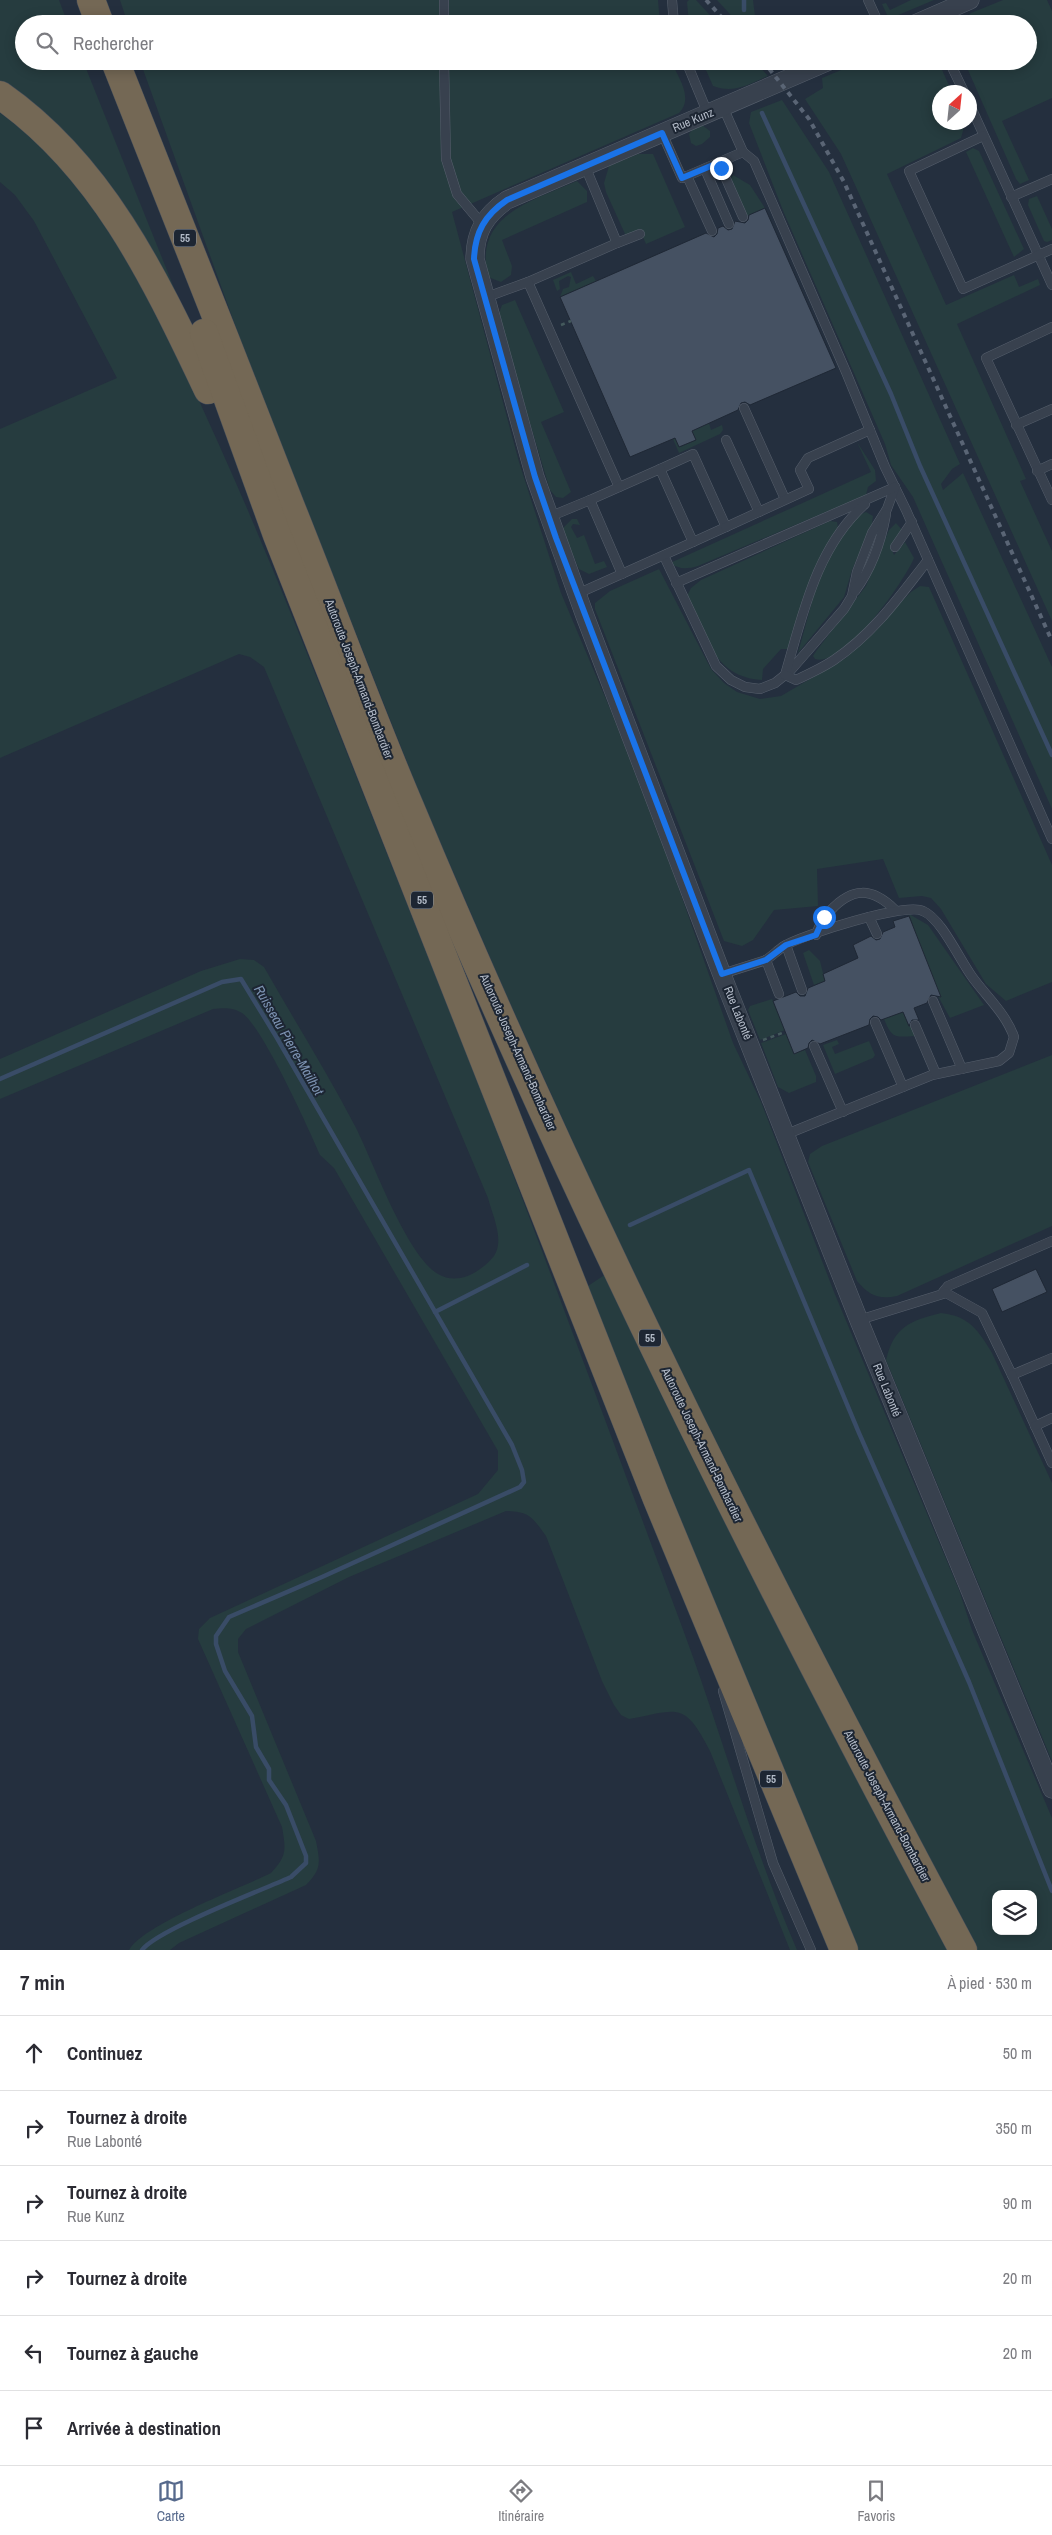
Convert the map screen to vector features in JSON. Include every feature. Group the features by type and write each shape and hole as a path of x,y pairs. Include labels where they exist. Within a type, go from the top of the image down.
{"highway":[{"path":"74,0 80,15"},
{"path":"91,0 97,15"},
{"path":"104,0 108,15"},
{"path":"101,70 206,340 277,535"},
{"path":"118,70 139,123"},
{"path":"124,70 139,123"},
{"path":"0,95 35,122 75,162 110,207 128,235 169,310 277,535"},
{"name":"Autoroute Joseph-Armand-Bombardier","path":"139,123 410,807 523,1066 675,1391 729,1500 858,1752 963,1950"},
{"name":"Autoroute Joseph-Armand-Bombardier","path":"277,535 700,1607 844,1950"}],"street":[{"path":"940,15 970,0"},
{"name":"Rue Kunz","path":"482,224 487,216 507,200 808,70"},
{"name":"Rue Labonté","path":"482,224 478,234 474,259 484,298 549,517 577,594 722,974 859,1320 1052,1789"}],"lane":[{"path":"444,0 444,15"},
{"path":"672,0 673,15"},
{"path":"868,0 875,15"},
{"path":"444,70 446,159 457,194 482,224"},
{"path":"692,70 742,152 754,161 895,487 1052,839"},
{"path":"953,70 961,85"},
{"path":"977,122 1052,285"},
{"path":"662,133 682,178 742,152"},
{"path":"983,136 909,171 963,289 1052,249"},
{"path":"718,163 743,217"},
{"path":"585,166 617,243"},
{"path":"705,169 729,224"},
{"path":"687,176 712,231"},
{"path":"1011,197 1052,179"},
{"path":"484,298 528,282 640,234"},
{"path":"528,282 619,487"},
{"path":"1052,327 986,358 1052,500"},
{"path":"744,408 785,499"},
{"path":"1016,425 1052,409"},
{"path":"577,594 809,489 800,470 808,458 870,430"},
{"path":"726,440 759,512"},
{"path":"549,517 693,454 726,527"},
{"path":"1037,471 1052,464"},
{"path":"660,469 692,542"},
{"path":"676,583 895,487"},
{"path":"664,556 716,666 731,680 746,687 760,689 775,683 785,675 838,616 852,596 857,572 872,533 886,509 895,487"},
{"path":"785,675 823,558 843,525 872,497"},
{"path":"590,500 622,574"},
{"path":"895,548 912,522"},
{"path":"785,675 796,680 833,661 853,646 880,621 928,560"},
{"path":"816,935 830,911 846,897 855,893 874,895 886,901 894,910"},
{"path":"722,974 766,960 786,945 869,917 894,910 915,909 928,914 1012,1030 1014,1037 1013,1046 1004,1058 936,1074 786,1134"},
{"path":"869,917 876,934"},
{"path":"786,945 802,990"},
{"path":"766,960 779,994"},
{"path":"933,1001 962,1069"},
{"path":"875,1022 903,1087"},
{"path":"915,1025 936,1074"},
{"path":"814,1046 843,1112"},
{"path":"859,1320 943,1292 948,1286 1052,1241"},
{"path":"943,1292 952,1295 982,1313 1052,1463"},
{"path":"1012,1375 1052,1358"},
{"path":"1035,1426 1052,1418"},
{"path":"700,1607 719,1674"},
{"path":"721,1684 770,1855 811,1950"}],"path":[{"path":"762,1041 785,1032"}],"green space":[{"path":"0,0 59,0 65,15 15,15 15,70 87,70 199,350 163,275 0,82"},
{"path":"120,0 658,0 659,15 125,15"},
{"path":"689,0 696,0 710,15 688,15 687,2"},
{"path":"717,0 753,0 755,15 731,15"},
{"path":"911,0 934,0 898,15 887,15 882,4 886,3 890,10"},
{"path":"1003,0 1047,0 1052,11 1052,98 1002,121 1029,180 1020,184 1016,179 977,91 977,85 975,85 968,70 1037,70 1037,15 969,15"},
{"path":"143,70 676,70 681,81 685,101 679,113 452,212 519,462 561,593 613,716 675,878 733,1043 761,1102 834,1292 959,1590 972,1630 1052,1818 1052,1950 977,1950 829,1669 659,1332 505,992 422,800 248,361"},
{"path":"706,70 762,70 768,76 741,87 728,89 713,86"},
{"path":"841,70 942,70 949,85 932,85 932,130 963,130 961,138 887,174 946,305 1014,275 1019,287 1038,279 1040,285 957,324 1026,479 1020,481 1052,551 1052,621 841,154 805,99 823,88 822,78"},
{"path":"782,100 829,172 960,464 952,469 941,484 943,490 963,473 1052,667 1052,809 913,497 891,465 885,444 784,213 749,123 751,112"},
{"path":"0,113 38,143 71,179 101,218 128,260 153,304 175,349 248,510 479,1085 678,1616 764,1867 797,1950 790,1950 710,1751 701,1735 686,1716 678,1712 659,1713 629,1719 621,1715 602,1681 546,1536 526,1514 506,1511 349,1577 246,1629 238,1639 238,1652 316,1841 319,1860 317,1870 306,1885 179,1943 170,1950 129,1950 138,1940 153,1929 173,1918 271,1873 283,1857 284,1841 282,1827 198,1639 199,1629 210,1618 478,1494 498,1470 498,1451 334,1168 320,1155 273,1057 251,1022 242,1013 224,1008 213,1009 0,1099 0,1059 201,971 240,959 254,960 264,967 333,1086 355,1126 402,1228 426,1264 438,1274 446,1277 461,1278 469,1276 483,1267 494,1256 497,1250 498,1235 488,1198 264,667 250,657 239,654 0,758 0,429 117,378 34,221 15,195 0,182"},
{"path":"702,125 710,131 710,137 702,144 696,146 691,143 689,134 693,129"},
{"path":"973,148 979,151 1024,249 1014,257 966,152"},
{"path":"638,154 653,154 685,227 646,244 640,230 626,236 606,192 604,183 609,166"},
{"path":"733,175 750,185 765,208 747,216 731,178"},
{"path":"577,181 587,191 587,202 502,240 512,266 511,275 501,282 488,277 486,256 489,239 498,225 510,213 525,204"},
{"path":"1037,196 1052,229 1052,240 1047,242 1044,241 1028,205 1029,199"},
{"path":"571,272 576,284 593,276 596,281 560,297 563,289 569,287 571,277 568,276 559,281 560,289 557,291 553,280"},
{"path":"515,300 564,412 541,422 571,492 563,498 556,497 550,490 498,316 502,305"},
{"path":"709,423 711,430 722,425 723,430 720,434 679,453 673,439 675,438 680,447 696,440 692,431"},
{"path":"857,442 875,470 876,481 868,487 866,495 698,566 684,568 670,563 871,472"},
{"path":"866,512 873,516 872,524 852,570 844,597 798,653 822,565 857,516"},
{"path":"572,519 577,519 580,525 573,524 571,527 577,538 584,535 595,564 604,561 607,567 589,574 579,569 562,529"},
{"path":"830,521 837,522 838,528 789,649 781,649 763,669 762,680 745,677 732,671 721,662 706,638 687,596 691,588 701,580"},
{"path":"896,523 902,530 891,548 894,555 905,542 914,558 908,570 886,603 856,637 841,650 827,658 815,659 813,656 817,650 866,586 889,530"},
{"path":"659,569 711,669 724,683 737,692 760,699 781,696 846,658 911,592 920,586 929,587 1052,865 1052,982 1006,1001 986,984 941,909 931,898 922,896 899,898 883,859 817,869 818,906 774,910 753,940 742,946 724,941 595,609 595,603 610,591"},
{"path":"909,914 928,925 984,1005 950,1018 939,998"},
{"path":"809,950 820,961 825,981 814,985 803,953"},
{"path":"772,999 785,1030 760,1040 748,1010 750,1006"},
{"path":"903,1012 915,1036 903,1037 895,1035 887,1026 884,1019"},
{"path":"786,1034 794,1053 805,1050 816,1076 816,1082 789,1093 778,1087 761,1043"},
{"path":"837,1040 839,1044 832,1047 835,1054 869,1041 875,1055 873,1058 835,1074 823,1045"},
{"path":"1052,1055 1052,1226 897,1296 879,1297 866,1290 857,1281 808,1162 810,1154 822,1146"},
{"path":"606,1274 950,1950 858,1950 715,1608 588,1286"},
{"path":"941,1313 959,1317 972,1325 987,1345 1052,1483 1052,1761 886,1360 893,1340 905,1327 920,1319"}],"building":[{"path":"765,208 836,368 750,405 745,402 741,403 738,410 692,431 696,440 679,447 675,438 630,457 560,297 706,233 714,237 717,234 718,228 723,226 728,230 732,229 735,221 745,223 749,215"},
{"path":"909,916 941,997 931,995 927,1003 914,1008 919,1020 912,1020 909,1026 903,1012 881,1020 873,1016 870,1019 869,1025 820,1044 812,1040 808,1048 794,1054 773,1001 796,992 800,996 805,996 808,988 825,981 823,974 858,958 853,945 871,936 876,940 880,939 883,932 895,927 893,921"},
{"path":"1036,1269 1047,1292 1002,1312 992,1289"}],"waterway":[{"path":"744,0 744,10"},
{"path":"762,113 891,394 920,466 1052,755"},
{"name":"Ruisseau Pierre-Mailhot","path":"0,1079 222,982 241,979 512,1445 522,1470 524,1482 520,1487 229,1617 216,1636 216,1644 225,1671 252,1716 256,1747 269,1769 269,1780 286,1805 306,1856 306,1863 291,1877 188,1922 168,1932 142,1950"},
{"path":"630,1225 749,1170 859,1433 969,1682 1052,1891"},
{"path":"435,1312 527,1265"}],"railway":[{"path":"706,0 720,15"},
{"path":"770,70 809,119 844,182 1052,641"}],"route":[{"path":"721,168 718,163 682,178 662,133 507,200 487,216 482,224 475,247 474,259 535,477 556,538 722,974 766,960 786,945 816,935 824,917"}]}
